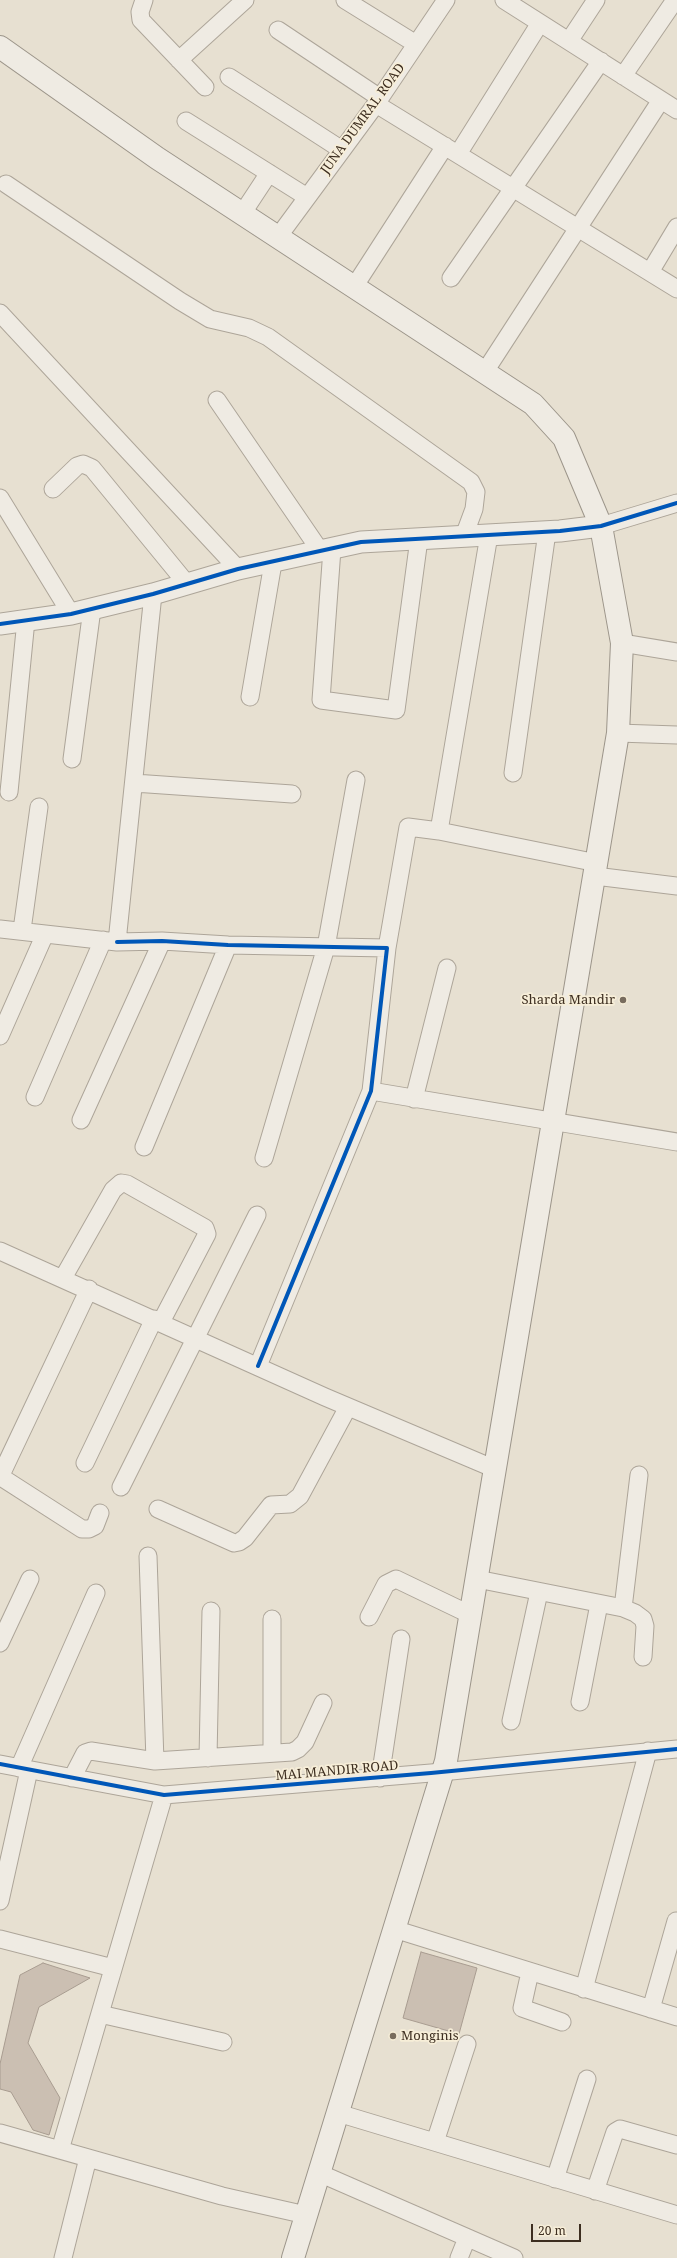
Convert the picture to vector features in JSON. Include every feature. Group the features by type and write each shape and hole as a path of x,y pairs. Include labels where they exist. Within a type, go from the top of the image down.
{"main road":[{"path":"0,47 157,158 533,404 564,438 601,526 622,643 618,733 554,1123 446,1761 293,2258"}],"street":[{"path":"144,0 140,12 141,20 178,60 206,87"},
{"path":"178,60 245,0"},
{"path":"345,0 416,44"},
{"name":"JUNA DUMRAL ROAD","path":"278,238 378,101 446,0"},
{"path":"569,41 596,0"},
{"path":"623,76 676,0"},
{"path":"510,1 540,23 677,110"},
{"path":"354,287 452,150 540,23"},
{"path":"278,30 378,101 452,150 677,289"},
{"path":"451,278 514,189 601,61"},
{"path":"229,77 342,150"},
{"path":"484,372 661,100"},
{"path":"186,121 307,198"},
{"path":"242,214 269,173"},
{"path":"6,184 180,301 210,319 250,328 268,337 471,482 476,492 474,509 464,536"},
{"path":"650,272 677,227"},
{"path":"0,313 238,569"},
{"path":"217,400 326,550 321,700 396,710 419,539"},
{"path":"53,489 77,466 83,464 92,468 187,584"},
{"path":"0,498 71,614"},
{"path":"0,624 71,614 153,594 238,569 273,563 361,542 548,532 601,526 677,503"},
{"path":"513,773 548,532"},
{"path":"439,831 489,535"},
{"path":"250,697 273,563"},
{"path":"35,1097 110,941 134,783 153,594"},
{"path":"72,759 92,609"},
{"path":"9,792 26,620"},
{"path":"622,643 677,652"},
{"path":"618,733 677,735"},
{"path":"264,1158 326,947 356,780"},
{"path":"134,783 292,794"},
{"path":"22,930 39,808"},
{"path":"258,1366 371,1091 388,948 408,827 439,831 596,870 677,886"},
{"path":"0,929 22,930 110,941 162,941 228,945 388,948"},
{"path":"0,1036 45,934"},
{"path":"81,1120 162,941"},
{"path":"144,1147 228,945"},
{"path":"414,1098 447,968"},
{"path":"371,1091 554,1123 677,1142"},
{"path":"63,1278 113,1190 121,1183 128,1184 205,1228 207,1234 158,1321 86,1463"},
{"path":"121,1487 194,1338 257,1215"},
{"path":"0,1251 89,1289 348,1407 495,1469"},
{"path":"89,1289 0,1477 82,1529 89,1529 95,1526 100,1512"},
{"path":"158,1509 234,1544 239,1542 245,1538 271,1505 290,1504 300,1496 348,1407"},
{"path":"623,1608 639,1475"},
{"path":"148,1556 154,1761"},
{"path":"0,1643 30,1579"},
{"path":"368,1617 386,1584 396,1579 470,1615"},
{"path":"477,1579 623,1608 642,1619 645,1626 643,1657"},
{"path":"511,1721 539,1592"},
{"path":"0,1900 24,1769 96,1593"},
{"path":"580,1702 599,1604"},
{"path":"208,1758 211,1611"},
{"path":"272,1618 272,1753"},
{"path":"380,1778 401,1639"},
{"path":"72,1778 86,1754 91,1751 154,1761 272,1753 298,1749 305,1742 323,1703"},
{"name":"MAI MANDIR ROAD","path":"0,1764 164,1795 380,1778 677,1748"},
{"path":"584,1989 648,1751"},
{"path":"60,2150 164,1795"},
{"path":"652,2009 676,1921"},
{"path":"394,1929 677,2017"},
{"path":"0,1939 113,1968"},
{"path":"530,1972 522,2008 562,2022"},
{"path":"100,2014 223,2042"},
{"path":"435,2142 467,2044"},
{"path":"555,2179 587,2079"},
{"path":"338,2113 677,2215"},
{"path":"595,2191 616,2132 620,2129 677,2145"},
{"path":"0,2133 222,2196 306,2214"},
{"path":"62,2258 88,2158"},
{"path":"319,2173 514,2258"},
{"path":"459,2258 468,2238"}],"building":[{"path":"421,1952 477,1968 459,2034 403,2018"},
{"path":"43,1963 90,1978 39,2007 28,2043 60,2098 49,2135 33,2130 11,2092 0,2089 0,2064 20,1975"}],"cycle path":[{"path":"0,624 71,614 153,594 238,569 361,542 560,531 601,526 677,503"},
{"path":"117,942 162,941 228,945 387,948 371,1091 258,1366"},
{"path":"0,1764 164,1795 431,1773 677,1749"}],"place":[{"name":"Sharda Mandir","path":"623,1000"},
{"name":"Monginis","path":"393,2036"}]}
